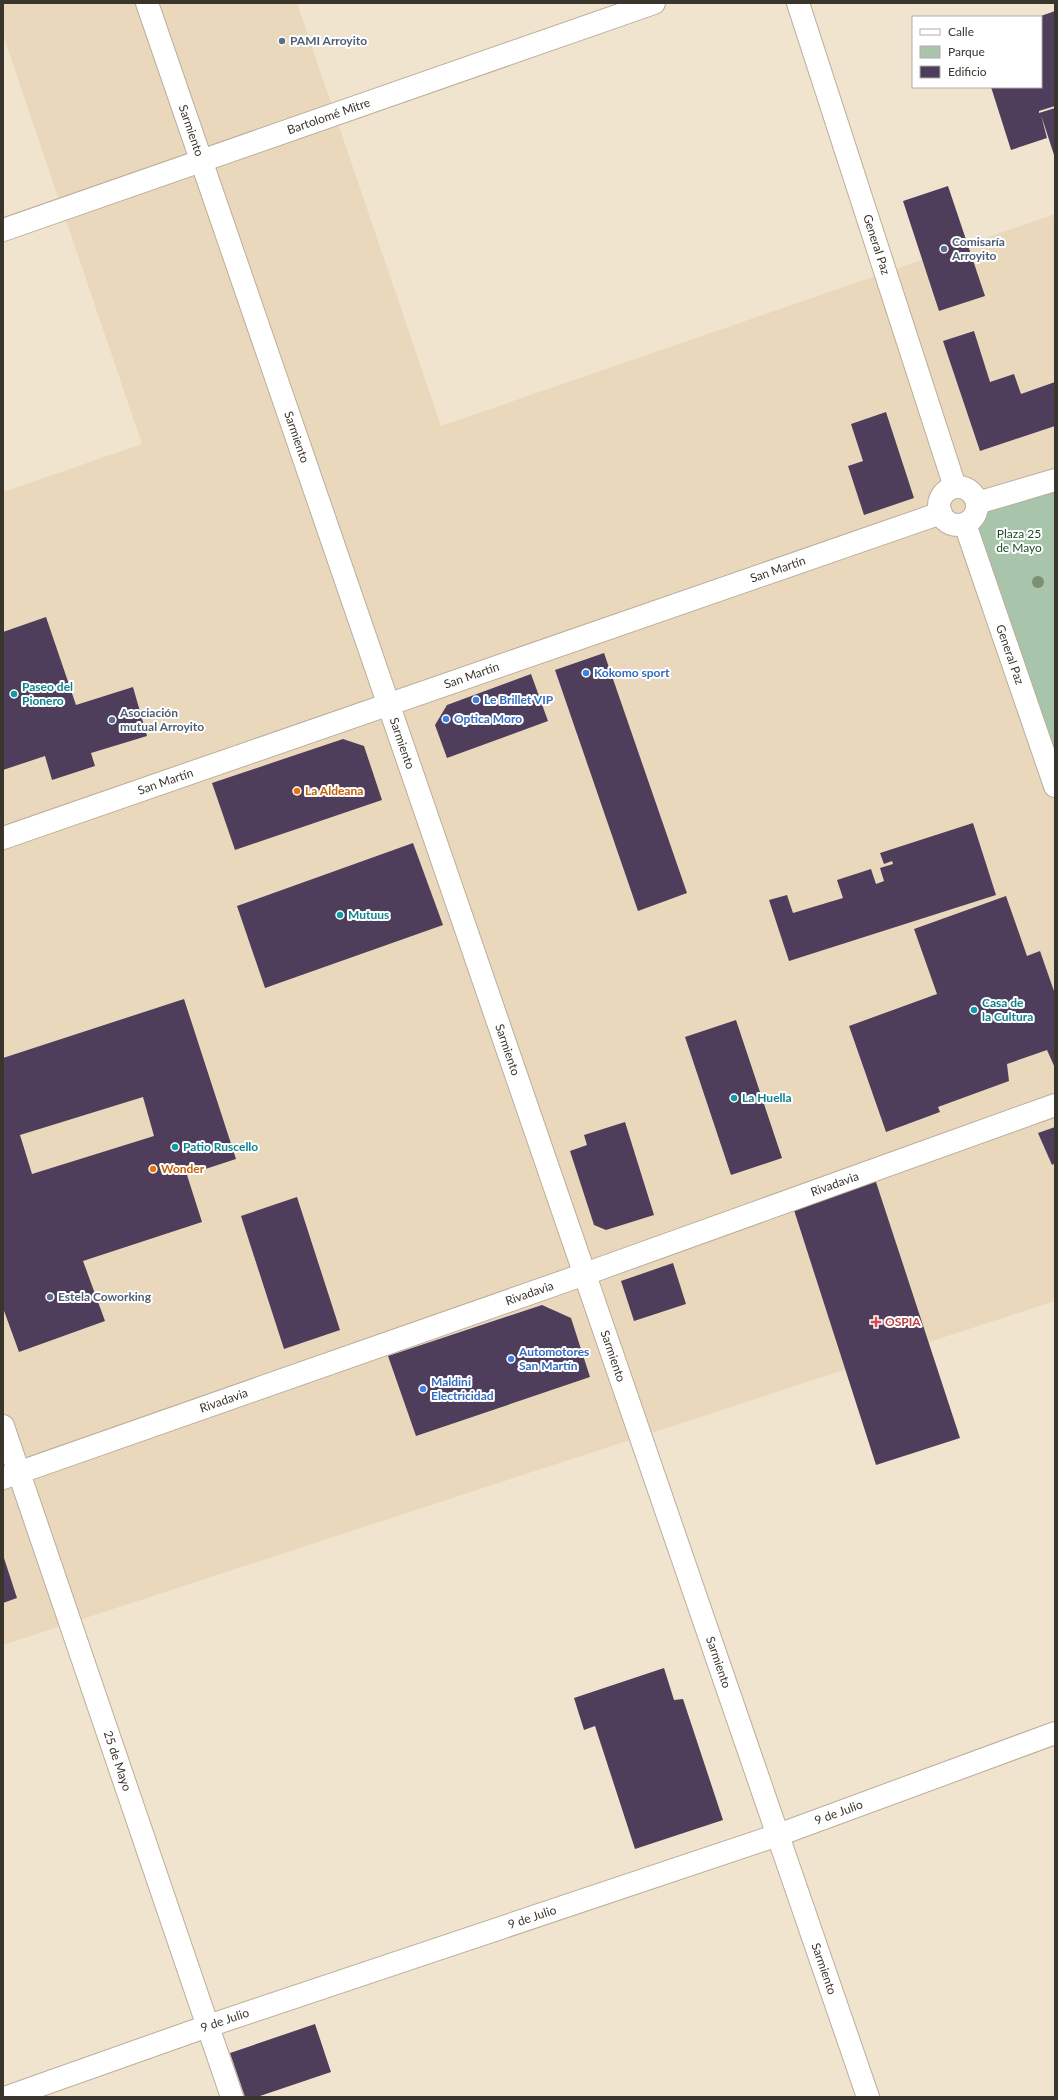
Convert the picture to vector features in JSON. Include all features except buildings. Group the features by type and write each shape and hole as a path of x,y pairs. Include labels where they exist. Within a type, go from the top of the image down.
{"street":[{"name":"Sarmiento","path":"147,3 868,2097"},
{"name":"Bartolomé Mitre","path":"3,230 202,162 654,3"},
{"name":"General Paz","path":"798,3 955,487"},
{"path":"976,503 1055,480"},
{"path":"955,487 961,487 971,492 976,503 974,515 965,524 952,524 946,521 941,513 939,504 940,497 949,489 955,487"},
{"name":"San Martín","path":"3,838 389,706 941,513"},
{"name":"General Paz","path":"965,524 1055,786"},
{"name":"Rivadavia","path":"11,1475 585,1274 1055,1104"},
{"name":"25 de Mayo","path":"3,1426 11,1475 232,2097"},
{"name":"9 de Julio","path":"7,2097 208,2026 778,1835 1055,1733"}],"shaded area":[{"path":"3,3 297,3 441,426 1055,214 1055,1301 3,1645 3,492 142,444 3,35"}],"green space":[{"name":"Plaza 25 de Mayo","path":"1055,489 1055,761 975,527 985,512"}],"place":[{"name":"PAMI Arroyito","path":"282,41"},
{"name":"Comisaría Arroyito","path":"944,249"},
{"name":"Kokomo sport","path":"586,673"},
{"name":"Paseo del Pionero","path":"14,694"},
{"name":"Le Brillet VIP","path":"476,700"},
{"name":"Optica Moro","path":"446,719"},
{"name":"Asociación mutual Arroyito","path":"112,720"},
{"name":"La Aldeana","path":"297,791"},
{"name":"Mutuus","path":"340,915"},
{"name":"Casa de la Cultura","path":"974,1010"},
{"name":"La Huella","path":"734,1098"},
{"name":"Patio Ruscello","path":"175,1147"},
{"name":"Wonder","path":"153,1169"},
{"name":"Estela Coworking","path":"50,1297"},
{"name":"OSPIA","path":"876,1322"},
{"name":"Automotores San Martín","path":"511,1359"},
{"name":"Maldini Electricidad","path":"423,1389"}]}
